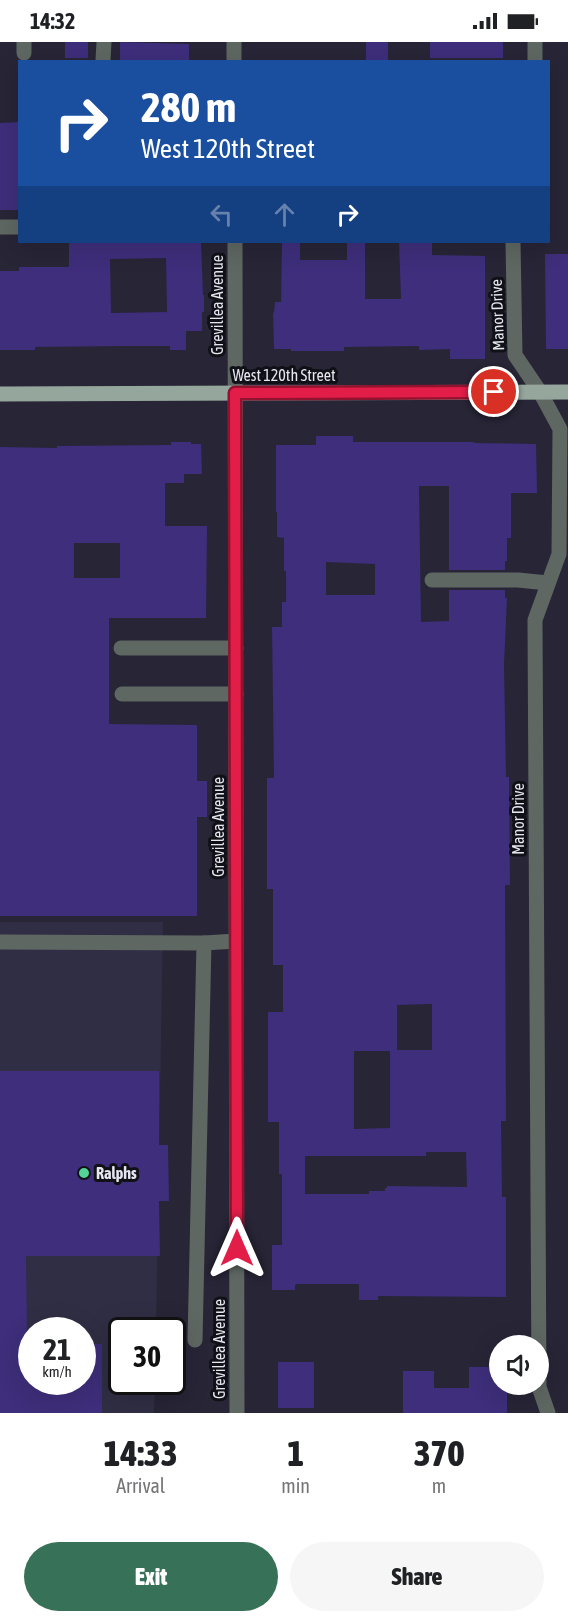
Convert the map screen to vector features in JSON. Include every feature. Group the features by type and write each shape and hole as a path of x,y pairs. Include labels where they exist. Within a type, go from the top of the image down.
{"main road":[{"name":"West 120th Street","path":"0,394 568,392"}],"street":[{"path":"103,60 104,42"},
{"path":"234,42 234,60"},
{"path":"535,42 535,60"},
{"path":"0,227 18,227"},
{"name":"Grevillea Avenue","path":"235,243 237,1413"},
{"name":"Manor Drive","path":"513,243 515,355 540,392 560,429 559,554 535,620 539,1387 548,1413"},
{"path":"432,580 518,580 548,583"},
{"path":"121,648 236,648"},
{"path":"122,694 236,694"},
{"path":"0,942 204,943 236,941"},
{"path":"195,1340 204,943"}],"shaded area":[{"path":"0,922 163,922 156,1317 108,1317 108,1395 155,1395 154,1413 0,1413"}],"building":[{"path":"65,42 88,42 88,58 65,58"},
{"path":"120,42 189,44 189,60 120,60"},
{"path":"366,42 388,42 388,60 366,60"},
{"path":"430,42 503,42 503,58 430,58"},
{"path":"18,122 18,210 0,210 0,123"},
{"path":"69,243 201,243 204,295 202,331 186,331 186,350 170,350 170,346 126,346 35,347 35,350 0,350 0,271 19,271 19,267 69,267","holes":["166,258 167,312 111,313 110,259"]},
{"path":"282,243 300,243 300,260 347,260 347,243 365,243 365,299 401,299 399,243 432,243 432,255 485,256 485,359 450,359 450,349 419,350 419,346 344,347 344,351 274,349 273,312 275,302 281,302"},
{"path":"545,254 568,254 568,349 546,349"},
{"path":"316,436 353,436 353,442 536,444 537,493 511,493 511,538 507,538 505,570 449,570 449,486 419,486 421,622 449,621 449,590 505,590 505,598 507,598 504,665 506,777 509,777 510,885 505,885 506,1121 501,1121 502,1197 506,1197 506,1297 378,1296 378,1300 359,1300 359,1284 297,1284 295,1290 272,1290 272,1245 282,1245 282,1174 279,1174 279,1122 268,1122 268,1012 283,1012 283,965 273,965 273,889 267,889 267,778 274,778 272,627 282,627 282,602 286,602 284,538 277,537 276,445 316,445","holes":["326,562 375,564 375,595 326,595","432,1004 432,1050 397,1050 397,1005","354,1051 390,1051 390,1128 354,1129","426,1152 466,1152 467,1187 387,1186 385,1191 369,1191 369,1194 305,1194 305,1156 426,1156"]},
{"path":"171,442 201,444 202,474 184,474 184,483 165,483 165,526 207,526 206,618 109,618 109,724 197,725 197,781 207,781 207,817 197,817 197,916 0,916 0,447 171,445","holes":["74,543 120,543 120,578 74,578"]},
{"name":"Ralphs","path":"0,1071 159,1071 159,1145 168,1145 169,1201 159,1201 160,1256 26,1256 27,1317 18,1317 18,1395 96,1395 96,1344 102,1344 102,1413 0,1413"},
{"path":"278,1362 314,1362 314,1408 278,1408"},
{"path":"469,1367 489,1367 489,1395 507,1395 507,1413 403,1413 403,1371 434,1371 434,1388 469,1388"}],"place":[{"name":"Ralphs","path":"84,1173"}],"route":[{"path":"237,1248 235,393 494,392"}]}
